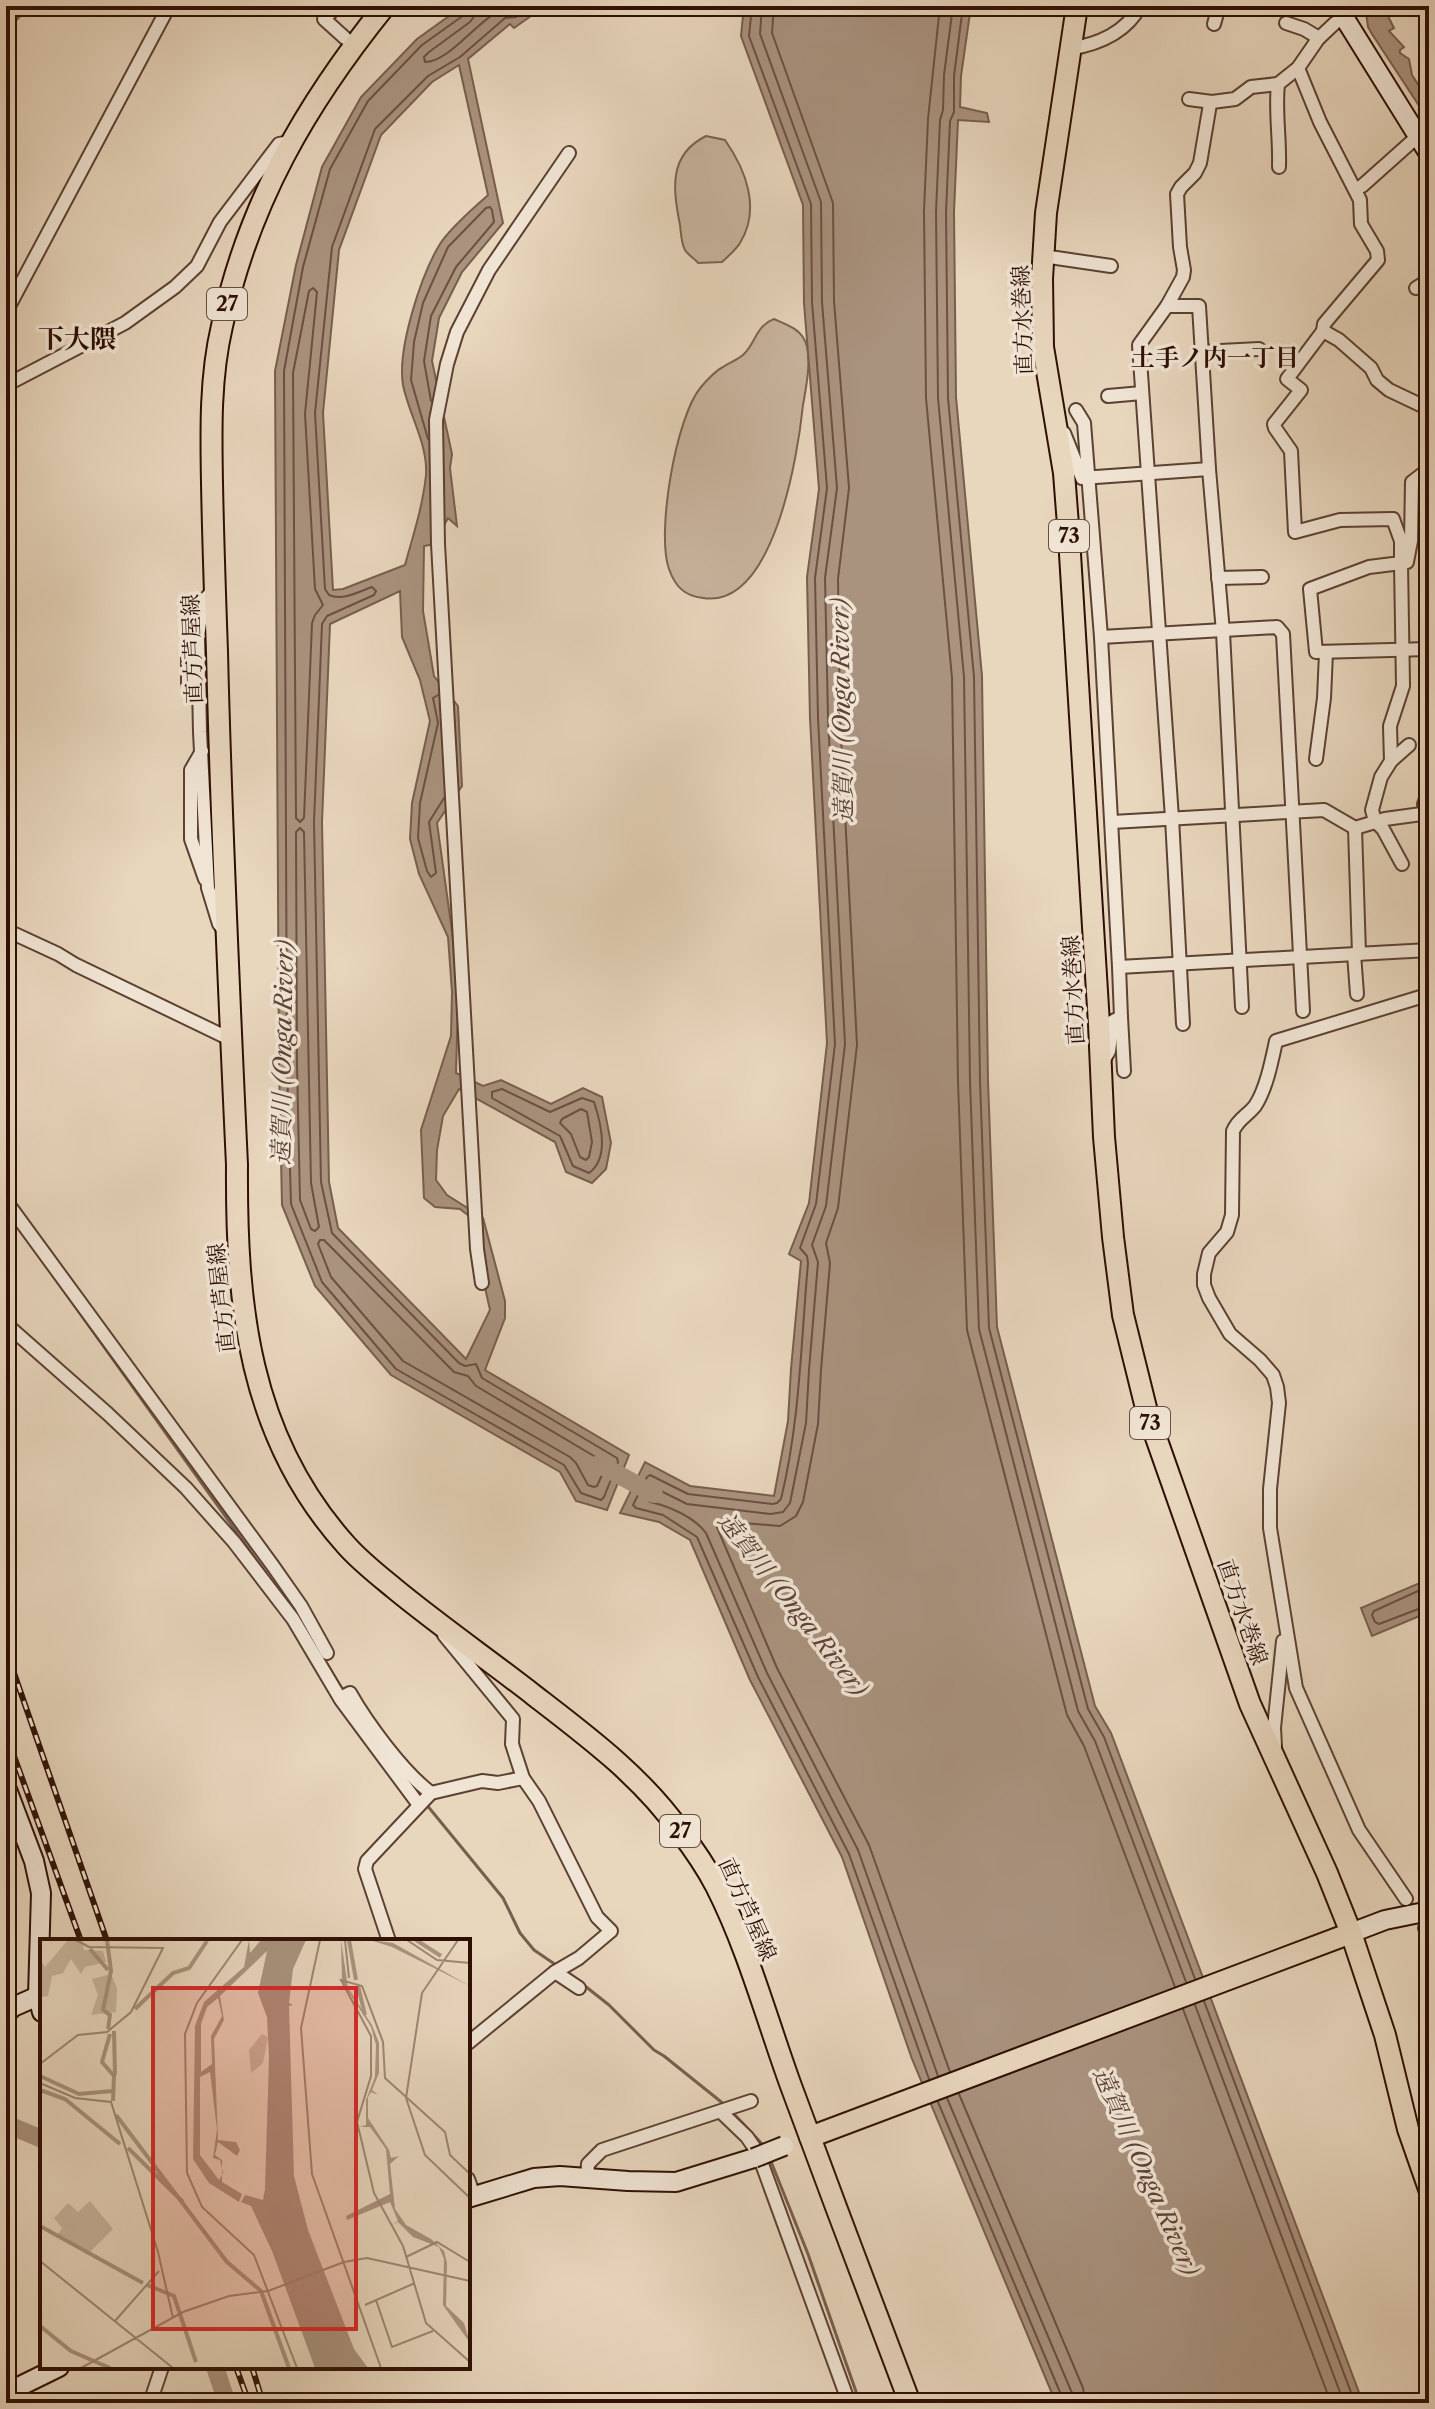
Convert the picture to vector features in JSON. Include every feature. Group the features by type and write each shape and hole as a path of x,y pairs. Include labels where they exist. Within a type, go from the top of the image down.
{"main road":[{"name":"直方芦屋線","path":"385,6 311,105 272,177 256,215 221,327 212,392 214,589 226,933 242,1306 253,1368 264,1405 299,1480 346,1546 427,1615 510,1676 633,1777 662,1806 715,1884 741,1942 814,2135 910,2403"},
{"name":"直方水巻線","path":"1077,6 1046,213 1043,347 1064,473 1100,1069 1110,1208 1121,1300 1147,1412 1250,1704 1327,1873 1346,1935 1385,2035 1408,2129 1429,2189"},
{"path":"814,2135 1346,1935"}],"street":[{"path":"6,312 169,6"},
{"path":"337,6 324,19 345,38"},
{"path":"1069,49 1111,37 1130,22 1140,6"},
{"path":"1214,24 1219,6"},
{"path":"1189,99 1212,102 1235,99 1251,87 1278,84 1298,68 1319,38 1335,23 1340,12"},
{"path":"1340,12 1429,154"},
{"path":"1286,23 1319,38"},
{"path":"1298,68 1320,122 1360,200 1361,224 1377,251 1378,260 1324,324 1323,331 1287,379 1301,390 1274,424 1291,451 1295,532 1340,520 1393,519 1401,541 1403,686 1390,726 1391,761"},
{"path":"1278,84 1275,117 1280,133 1279,167"},
{"path":"1183,1024 1139,345 1167,306 1184,270 1177,194 1200,163 1203,135 1212,102"},
{"path":"1355,189 1418,136"},
{"path":"6,385 125,323 175,287 197,266 220,222 279,144 290,142"},
{"path":"482,1283 477,1249 438,544 436,420 457,332 489,270 569,153"},
{"path":"1043,256 1111,266"},
{"path":"1416,288 1429,280"},
{"path":"1167,306 1199,306 1223,632 1242,1007"},
{"path":"1323,331 1339,340 1371,368 1377,380 1389,390 1429,409"},
{"path":"1201,352 1259,349"},
{"path":"1108,396 1142,393"},
{"path":"1051,400 1082,478 1209,469"},
{"path":"1076,410 1084,423 1101,637 1124,1071"},
{"path":"1429,469 1412,482 1411,541 1407,562 1369,567 1310,589 1316,652 1429,649"},
{"path":"1218,578 1262,577"},
{"path":"214,589 203,602 198,637 199,695 208,886 219,924 226,933"},
{"path":"1101,637 1277,627 1283,634 1303,1011"},
{"path":"1316,759 1326,653"},
{"path":"1402,864 1383,829 1375,821 1372,810 1381,777 1391,761 1409,745"},
{"path":"1112,822 1324,810 1355,828 1375,821 1427,813 1424,804 1429,791"},
{"path":"1355,828 1357,994"},
{"path":"6,930 232,1040"},
{"path":"1119,967 1429,950"},
{"path":"1406,1899 1359,1830 1296,1688 1270,1528 1270,1489 1279,1403 1277,1387 1273,1375 1260,1360 1230,1334 1209,1298 1204,1274 1209,1253 1227,1232 1232,1215 1233,1131 1237,1121 1255,1105 1270,1069 1276,1041 1427,995 1429,999"},
{"path":"1100,1069 1109,1051 1113,1021 1121,1017"},
{"path":"6,1201 273,1566 301,1606 327,1653"},
{"path":"6,1324 186,1488 234,1542 293,1619 343,1696 425,1799"},
{"path":"427,1615 513,1719 512,1744 523,1778 539,1801 597,1917 611,1931 470,2041"},
{"path":"1276,1759 1274,1728 1285,1630"},
{"path":"388,1939 365,1869 367,1861 425,1799 482,1781 498,1783 523,1778"},
{"path":"6,1787 34,1861 41,1893 41,1939"},
{"path":"1346,1935 1385,1920 1428,1925"},
{"path":"559,1969 579,1988"},
{"path":"6,2014 13,2007 40,2001"},
{"path":"587,2177 588,2164 602,2150 751,2101"},
{"path":"721,2112 747,2137 758,2153 849,2403"},
{"path":"1408,2129 1429,2161"},
{"path":"470,2191 534,2178 587,2177 676,2182 754,2158 814,2135"},
{"path":"6,2393 55,2369"},
{"path":"150,2403 161,2369"}],"shaded area":[{"path":"706,136 725,140 733,152 745,177 750,203 746,230 734,251 722,262 698,263 686,252 683,244 675,186 679,163 685,153"},
{"path":"774,319 798,332 807,345 808,353 800,428 788,490 765,555 748,579 727,595 696,597 677,585 669,569 666,552 667,503 676,448 692,402 701,387 717,371 744,354 763,326"}],"water":[{"path":"463,6 545,6 514,28 510,24 468,59 503,223 462,272 439,318 432,361 452,454 450,468 457,526 448,518 434,544 424,546 423,611 434,676 458,706 462,786 437,823 458,1001 456,1073 483,1086 501,1080 551,1104 583,1088 602,1097 611,1143 606,1169 592,1183 566,1172 555,1142 459,1089 443,1116 436,1180 447,1195 483,1218 505,1301 505,1318 485,1370 629,1455 607,1510 576,1501 560,1472 391,1375 315,1286 282,1205 275,371 296,265 322,167 361,97 417,39","holes":["459,65 488,195 440,244 418,293 407,333 403,385 426,463 420,509 405,565 333,590 323,413 339,250 381,135 432,82","400,591 402,637 420,680 430,721 412,803 410,839 419,874 448,937 452,992 451,1036 421,1130 424,1198 435,1207 460,1209 469,1216 490,1310 466,1359 338,1228 329,1182 322,822 330,624"]},
{"path":"744,6 971,6 960,107 987,113 989,122 958,120 954,212 956,397 982,676 988,1081 997,1327 1095,1706 1111,1733 1363,2403 1056,2403 912,2059 842,1857 750,1680 690,1540 659,1522 620,1513 645,1462 690,1486 774,1496 788,1421 801,1261 789,1254 809,1203 827,1043 810,718 807,577 819,489 804,303 803,205 741,36"},
{"path":"1357,6 1384,8 1394,28 1389,31 1404,47 1400,53 1409,59 1412,75 1429,101 1429,121 1372,34 1366,12"},
{"path":"1429,1577 1429,1612 1372,1636 1361,1608"}],"waterway":[{"path":"6,30 30,6"},
{"path":"11,1217 281,1594"},
{"name":"遠賀川 (Onga River)","path":"599,1464 654,1494"},
{"path":"302,1623 317,1647"},
{"path":"321,1654 344,1692"},
{"path":"409,1782 422,1798"},
{"path":"426,1804 503,1898 520,1933 534,1950 556,1965"},
{"path":"566,1971 609,2005 654,2050 725,2105"},
{"path":"733,2113 763,2145"},
{"path":"6,2124 40,2138"},
{"path":"770,2159 808,2254 860,2403"},
{"path":"216,2369 227,2403"}],"railway":[{"path":"6,1650 106,1939"},
{"path":"6,1734 80,1939"},
{"path":"237,2369 249,2403"},
{"path":"253,2369 263,2403"}],"district":[{"name":"下大隈","path":"77,339"},
{"name":"土手ノ内一丁目","path":"1215,358"}]}
